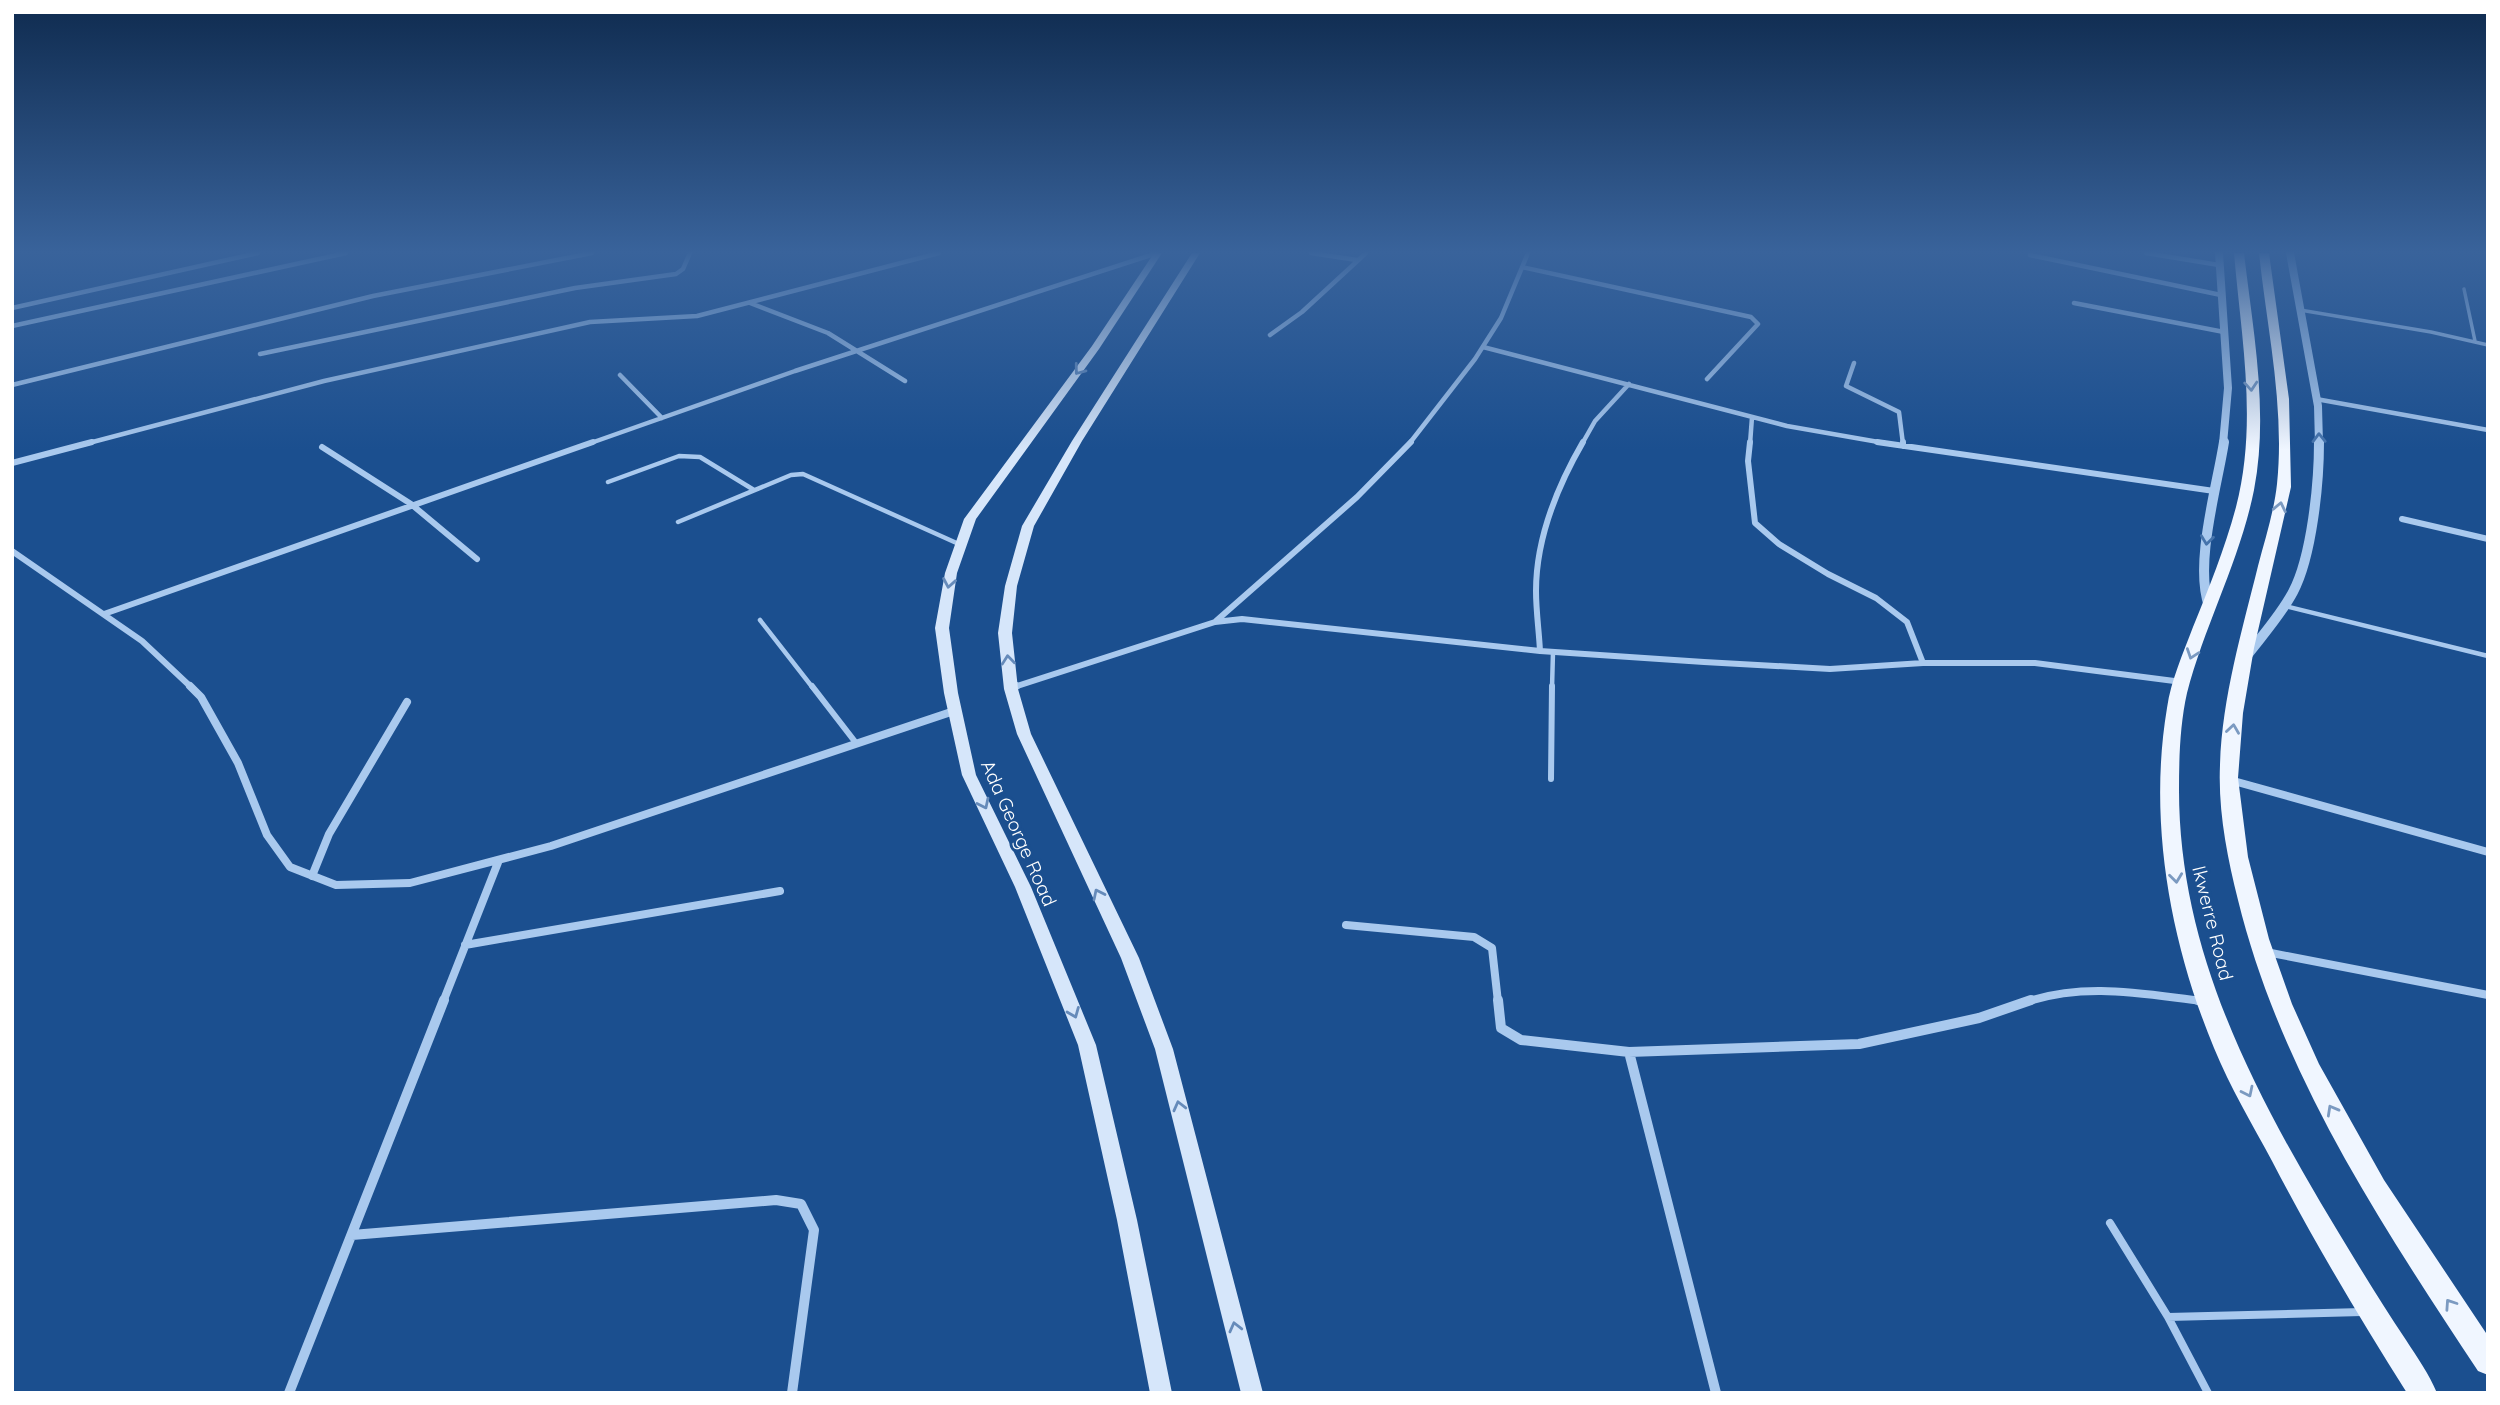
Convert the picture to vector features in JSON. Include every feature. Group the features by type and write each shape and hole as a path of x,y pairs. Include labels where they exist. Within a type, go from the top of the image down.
{"main road":[{"name":"Ada George Road","path":"1114,319 970,519 951,573 942,628 969,775 1023,887 1087,1045 1127,1220 1161,1393"},
{"path":"1154,319 1077,441 1028,526 1011,586 1005,633 1011,689 1024,734 1129,958 1164,1049 1251,1393"},
{"name":"Ikwerre Road","path":"2246,319 2252,399 2252,462 2240,518 2176,706 2170,759 2169,820 2177,888 2195,960 2220,1034 2259,1114 2312,1211 2423,1393"},
{"name":"Ikwerre Road","path":"2271,319 2283,411 2286,465 2278,515 2245,659 2230,747 2235,841 2262,951 2312,1073 2409,1244 2488,1361"}],"street":[{"path":"12,326 46,319"},
{"path":"12,385 275,319"},
{"path":"260,354 429,319"},
{"path":"12,463 324,381 590,322 651,319"},
{"path":"795,319 859,350 905,381"},
{"path":"104,614 411,504 956,319"},
{"path":"1270,335 1291,319"},
{"path":"1215,622 1357,497 1417,436 1483,347 1501,319"},
{"path":"1707,379 1758,324 1753,319"},
{"path":"2155,319 2224,332"},
{"path":"2209,606 2203,592 2203,577 2227,410 2223,319"},
{"path":"2245,659 2293,593 2303,567 2313,517 2319,474 2316,399 2302,319"},
{"path":"1483,347 1752,417 1846,438 2214,491"},
{"path":"1853,363 1846,386 1899,412 1903,446"},
{"path":"620,375 662,418"},
{"path":"1540,651 1536,590 1541,541 1564,475 1595,421 1629,384"},
{"path":"2316,399 2488,430"},
{"path":"1752,417 1748,461 1755,523 1779,544 1828,574 1876,598 1907,622 1923,663"},
{"path":"322,447 411,504 477,559"},
{"path":"2402,519 2488,538"},
{"path":"12,551 142,641 201,697 237,763 267,835 290,867 336,885 410,883 551,846 956,710"},
{"path":"1011,689 1215,622 1242,619 1552,652 1830,669 1923,663 2035,663 2183,682"},
{"path":"312,876 329,835 407,702"},
{"path":"2230,780 2488,852"},
{"path":"289,1393 499,860"},
{"path":"465,945 780,891"},
{"path":"1346,925 1474,937 1492,948 1501,1028 1521,1040 1629,1052 1859,1044 1979,1018 2050,994 2094,989 2209,1001"},
{"path":"2262,951 2488,995"},
{"path":"1629,1052 1716,1393"},
{"path":"352,1235 776,1200 801,1204 814,1230 792,1393"}],"lane":[{"path":"2348,319 2488,345"},
{"path":"2470,319 2475,341"},
{"path":"608,482 679,456 690,455 700,457 754,490"},
{"path":"678,522 791,475 803,474 961,545"},
{"path":"2285,606 2488,656"},
{"path":"760,620 856,743"},
{"path":"1551,779 1552,652"},
{"path":"2110,1223 2168,1317 2207,1393"},
{"path":"2168,1317 2372,1312"}]}
